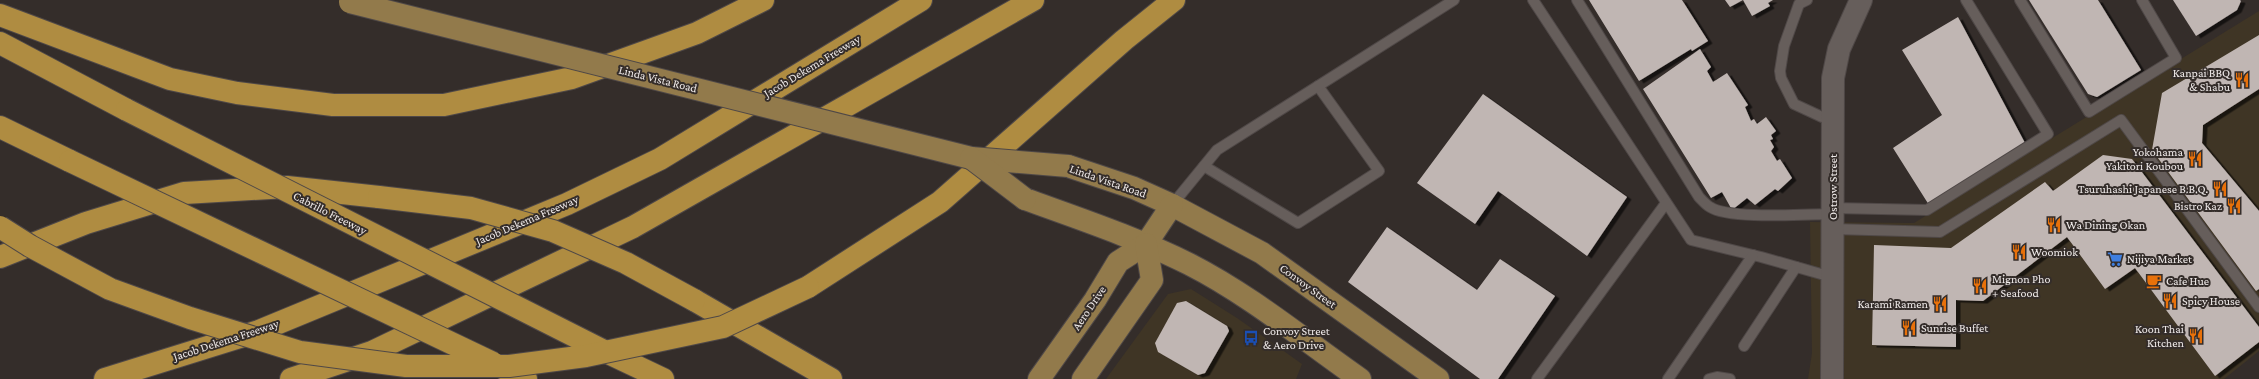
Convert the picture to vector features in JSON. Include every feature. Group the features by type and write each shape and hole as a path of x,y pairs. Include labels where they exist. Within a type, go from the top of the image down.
{"highway":[{"path":"0,15 170,79 237,93 333,105 444,105 572,78 698,33 763,0"},
{"name":"Jacob Dekema Freeway","path":"105,379 259,331 567,204 660,159 921,0"},
{"path":"291,379 372,352 632,227 1034,0"},
{"path":"0,227 30,246 110,289 190,318 300,352 406,366 509,366 586,356 723,327 808,287 940,202 1124,40 1174,0"},
{"name":"Cabrillo Freeway","path":"0,43 127,110 602,350 663,379"},
{"path":"0,127 526,379"},
{"path":"0,257 86,223 184,193 287,187 471,208 553,231 626,263 694,300 831,379"}],"main road":[{"name":"Linda Vista Road","path":"348,1 971,158 1068,166 1134,188 1172,205"},
{"name":"Linda Vista Road","path":"971,158 1025,199 1146,244"},
{"name":"Aero Drive","path":"1039,379 1095,300 1118,262 1146,244 1172,205"},
{"name":"Convoy Street","path":"1172,205 1262,254 1438,379"},
{"path":"1083,379 1152,280 1146,244"},
{"path":"1146,244 1188,263 1232,288 1360,379"}],"street":[{"name":"Ostrow Street","path":"1832,379 1833,78 1839,49 1861,0"}],"lane":[{"path":"1172,205 1217,150 1454,0"},
{"path":"1533,0 1691,240 1754,255 1821,274 1833,274"},
{"path":"1577,0 1699,197 1710,208 1724,212 1741,214 1833,217 1940,232 2121,120 2259,308"},
{"path":"1807,0 1799,4 1784,46 1780,71 1781,78 1794,104 1822,117 1833,117"},
{"path":"1833,217 1927,210 2048,134 1966,0"},
{"path":"2020,0 2089,112 2176,58 2142,0"},
{"path":"1204,166 1298,223 1379,171 1318,86"},
{"path":"1536,379 1666,203"},
{"path":"1668,379 1754,255"},
{"path":"1744,346 1796,267"},
{"path":"1709,379 1716,377 1730,379"}],"shaded area":[{"path":"2259,11 2259,351 2224,379 1808,379 1812,353 1810,222 1914,223"},
{"path":"1191,289 1237,318 1302,364 1296,379 1106,379 1168,294"}],"building":[{"path":"1589,0 1682,0 1708,41 1692,51 1691,49 1639,81"},
{"path":"1725,0 1743,0 1730,7"},
{"path":"1743,0 1773,0 1768,3 1770,6 1752,16"},
{"path":"2029,0 2098,0 2141,70 2097,97 2088,94"},
{"path":"2173,0 2241,1 2237,10 2196,36"},
{"path":"1958,17 2025,143 1929,205 1893,148 1942,115 1902,50"},
{"path":"2259,35 2259,89 2203,125 2202,143 2259,211 2259,289 2256,291 2152,150 2162,93"},
{"path":"1700,49 1711,67 1707,71 1713,82 1727,73 1748,105 1745,107 1751,121 1754,119 1757,124 1766,117 1776,131 1771,135 1773,139 1770,140 1774,147 1771,151 1777,161 1780,159 1792,178 1778,191 1775,189 1755,205 1747,198 1732,210 1722,192 1711,198 1643,89"},
{"path":"1483,94 1627,197 1587,256 1498,191 1475,224 1417,183"},
{"path":"2103,155 2132,159 2259,327 2259,342 2215,376 2135,268 2105,289 2067,237 1983,301 1956,300 1956,347 1872,345 1874,245 1951,248 2045,182 2053,191"},
{"path":"1387,227 1477,290 1500,259 1555,296 1498,379 1480,379 1348,282"},
{"path":"1186,301 1227,326 1229,331 1205,373 1198,375 1158,352 1155,343 1177,303"}],"place":[{"name":"Kanpai BBQ & Shabu","path":"2242,80"},
{"name":"Yokohama Yakitori Koubou","path":"2195,159"},
{"name":"Tsuruhashi Japanese B.B.Q.","path":"2220,189"},
{"name":"Bistro Kaz","path":"2234,206"},
{"name":"Wa Dining Okan","path":"2054,225"},
{"name":"Woomiok","path":"2019,252"},
{"name":"Nijiya Market","path":"2115,259"},
{"name":"Cafe Hue","path":"2154,281"},
{"name":"Mignon Pho + Seafood","path":"1980,286"},
{"name":"Spicy House","path":"2170,301"},
{"name":"Karami Ramen","path":"1940,304"},
{"name":"Sunrise Buffet","path":"1909,328"},
{"name":"Koon Thai Kitchen","path":"2196,336"},
{"name":"Convoy Street & Aero Drive","path":"1251,338"}]}
